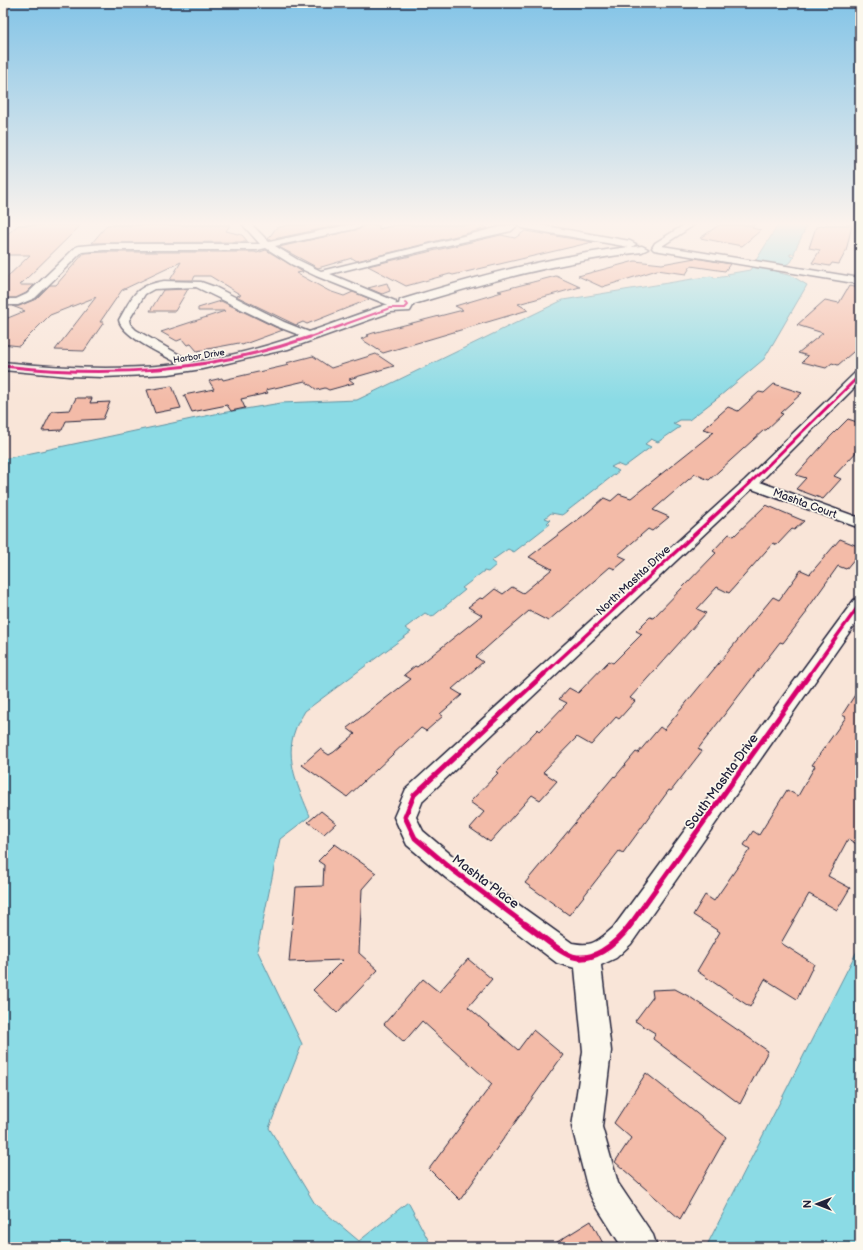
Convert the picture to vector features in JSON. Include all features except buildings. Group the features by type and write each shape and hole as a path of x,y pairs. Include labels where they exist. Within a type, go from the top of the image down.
{"street":[{"path":"3,302 18,302 32,296 45,283"},
{"path":"340,283 390,305"},
{"name":"Harbor Drive","path":"3,366 60,372 96,373 150,371 193,366 247,356 310,336 390,305 405,308 408,305 405,303 473,283"},
{"path":"193,366 132,332 125,325 124,320 141,292 151,286 164,284 197,284 212,288 280,324 310,336"},
{"name":"North Mashta Drive","path":"414,795 750,483 860,375"},
{"name":"Mashta Court","path":"750,483 860,523"},
{"name":"South Mashta Drive","path":"588,958 607,949 622,936 860,604"},
{"name":"Mashta Place","path":"414,795 405,817 415,838 454,870 566,954 588,958"},
{"path":"588,958 597,1050 587,1127 604,1190 641,1247"}],"water":[{"path":"666,283 804,283 807,285 764,359 689,420 680,420 673,424 680,427 658,442 651,439 645,444 651,447 624,467 617,464 611,467 619,471 562,515 551,513 545,518 550,520 547,523 550,524 514,552 508,549 491,561 496,565 488,572 484,571 462,588 465,590 432,617 425,613 405,628 411,632 305,711 298,722 292,741 292,763 294,774 310,816 280,839 257,950 302,1044 269,1128 315,1204 359,1241 408,1202 432,1247 3,1247 3,705 6,703 8,696 3,688 3,459 215,414 281,403 357,400 563,300"},
{"path":"860,945 860,1247 706,1247"}],"cycle path":[{"path":"3,366 36,370 103,373 136,372 202,365 283,346 390,308 405,308 408,305 405,303"},
{"path":"860,375 750,483 414,795 405,817 415,838 454,871 566,954 587,958 607,949 622,936 860,604"}]}
